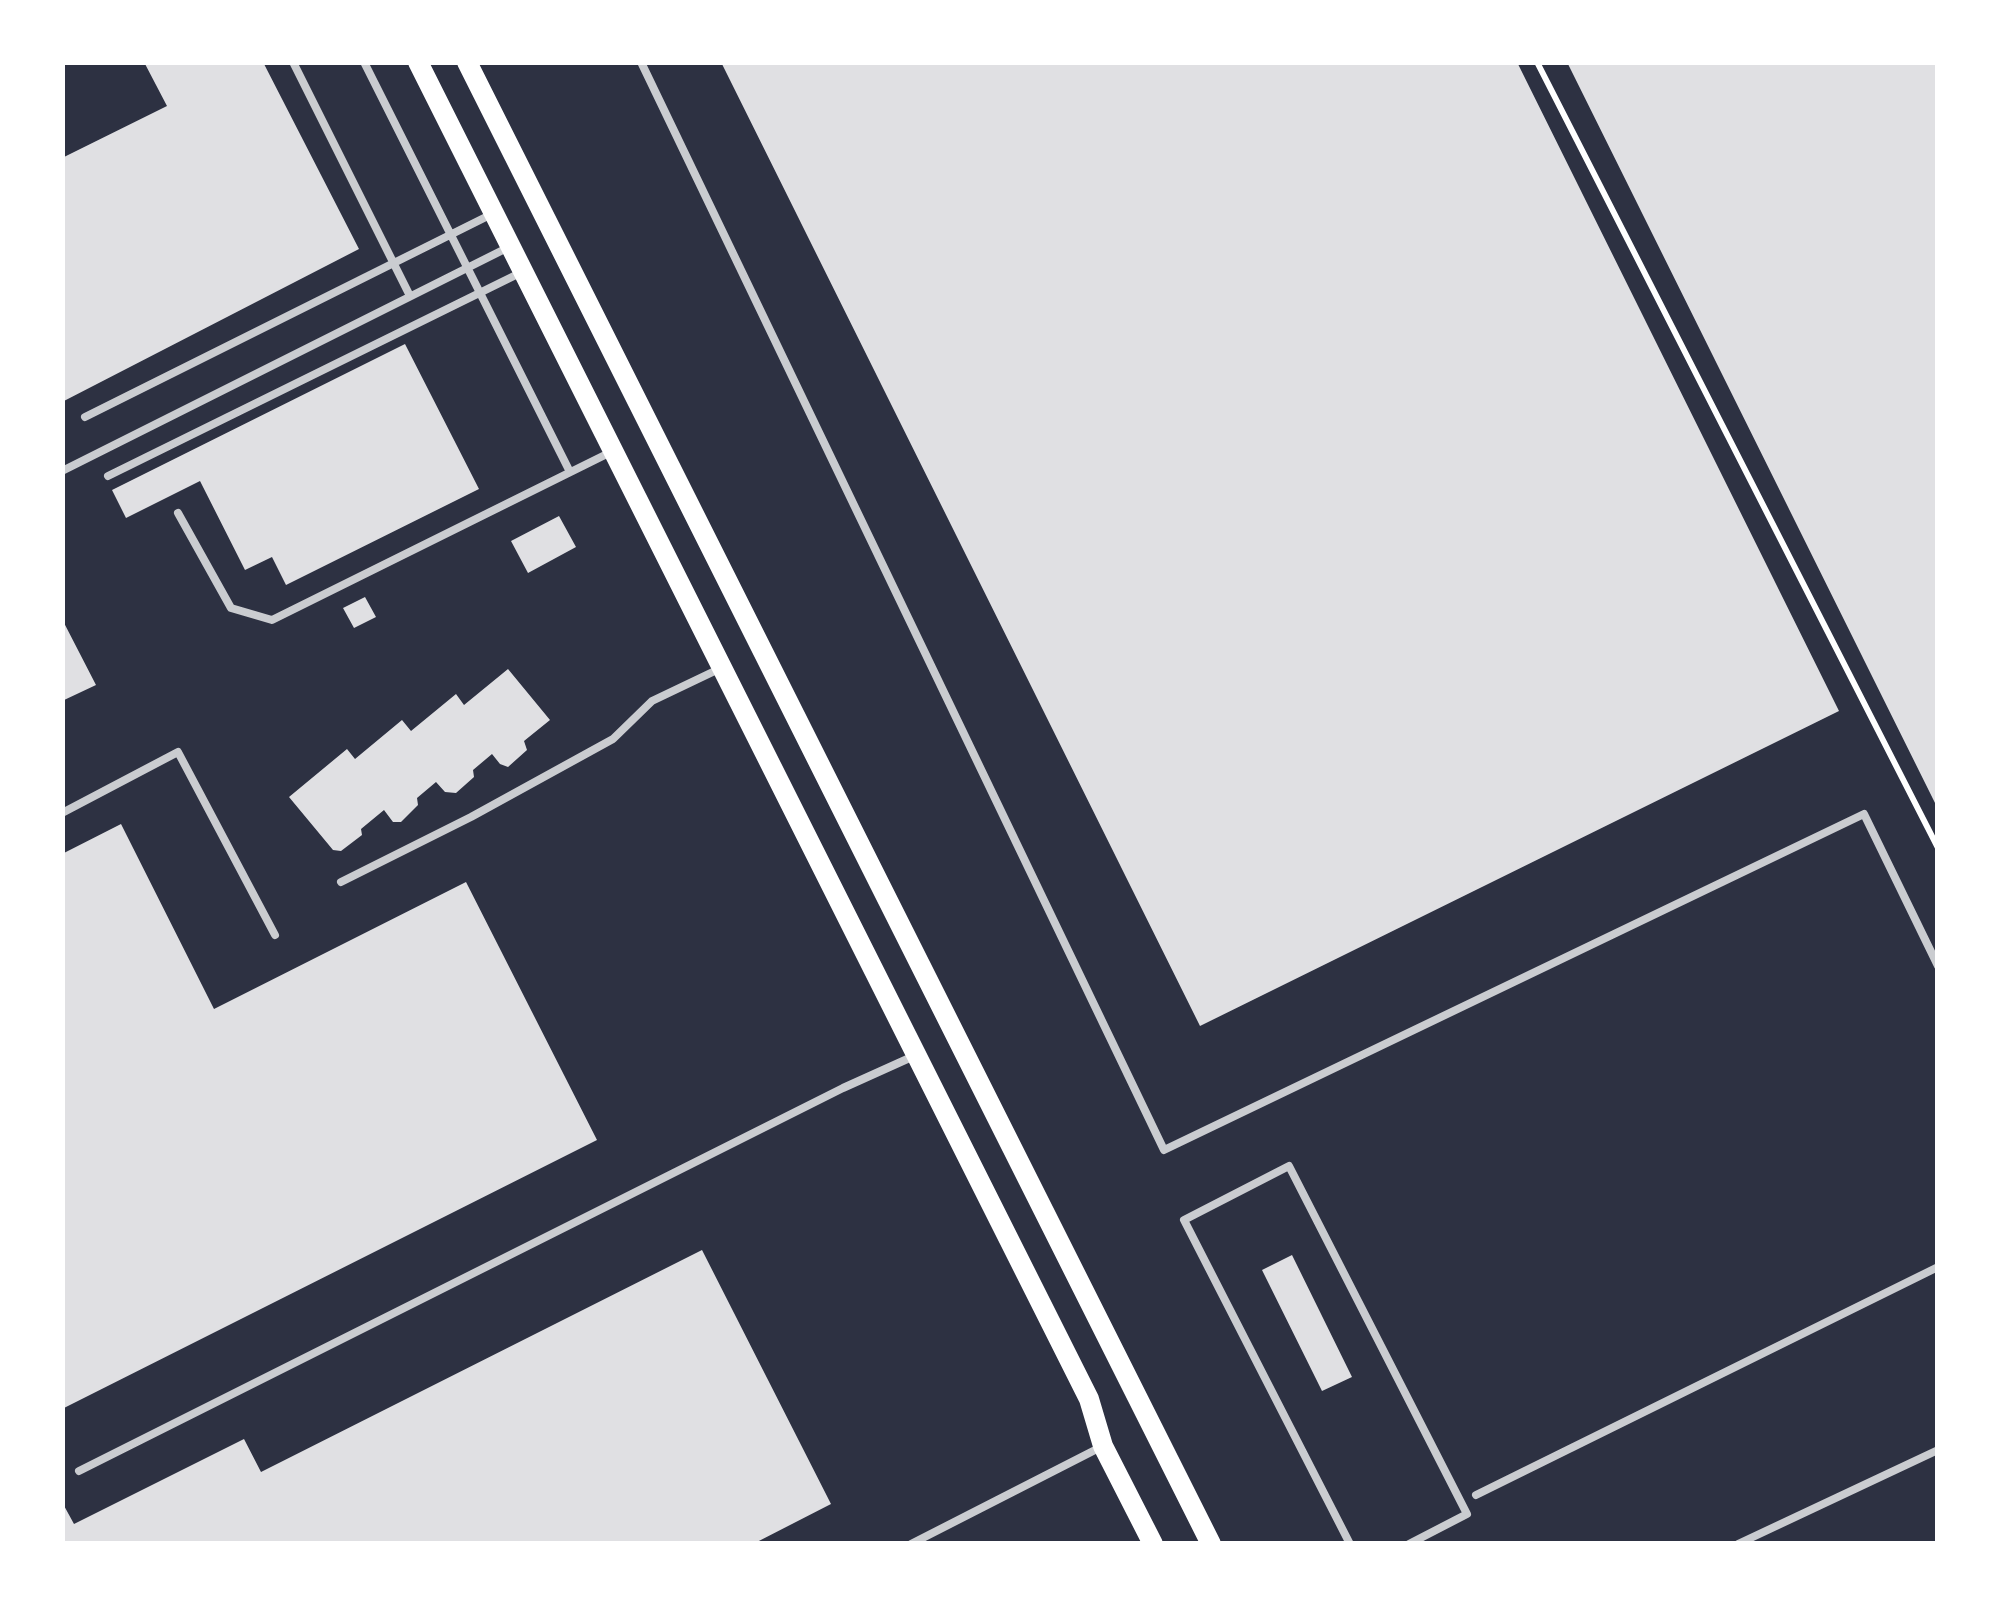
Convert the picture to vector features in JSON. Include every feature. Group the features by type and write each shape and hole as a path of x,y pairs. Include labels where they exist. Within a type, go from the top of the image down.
{"main road":[{"path":"418,62 1090,1400 1103,1446 1153,1544"},
{"path":"467,62 1211,1544"}],"lane":[{"path":"292,62 410,296"},
{"path":"364,62 570,472"},
{"path":"641,62 1164,1150 1864,814 1938,966"},
{"path":"85,417 494,213"},
{"path":"62,470 511,246"},
{"path":"108,476 524,271"},
{"path":"178,513 231,608 272,620 613,452"},
{"path":"341,882 612,738 652,701 723,667"},
{"path":"62,813 178,752 275,935"},
{"path":"78,1471 918,1054"},
{"path":"1350,1544 1184,1220 1290,1166 1467,1514 1409,1544"},
{"path":"1476,1495 1938,1267"},
{"path":"911,1544 1103,1446"},
{"path":"1738,1544 1938,1450"},
{"path":"1433,1532 1439,1544"}],"path":[{"path":"1537,62 1938,848"}],"building":[{"path":"144,62 263,62 359,249 62,402 62,158 167,106"},
{"path":"721,62 1517,62 1839,711 1200,1026"},
{"path":"1567,62 1938,62 1938,809"},
{"path":"405,344 479,489 286,585 272,557 245,570 200,481 126,518 112,490"},
{"path":"559,516 576,547 528,573 511,541"},
{"path":"365,597 376,617 354,628 343,608"},
{"path":"62,619 96,685 62,701"},
{"path":"508,669 550,720 524,741 527,750 508,767 492,754 473,770 474,777 456,793 445,792 436,782 417,798 418,805 401,822 393,822 384,810 341,851 333,850 289,797 347,749 355,759 402,720 411,731 456,694 464,705"},
{"path":"121,824 214,1009 466,882 597,1140 62,1409 62,854"},
{"path":"702,1250 831,1504 753,1544 62,1544 62,1502 74,1524 244,1439 261,1472"},
{"path":"1292,1255 1352,1377 1322,1391 1262,1270"}]}
